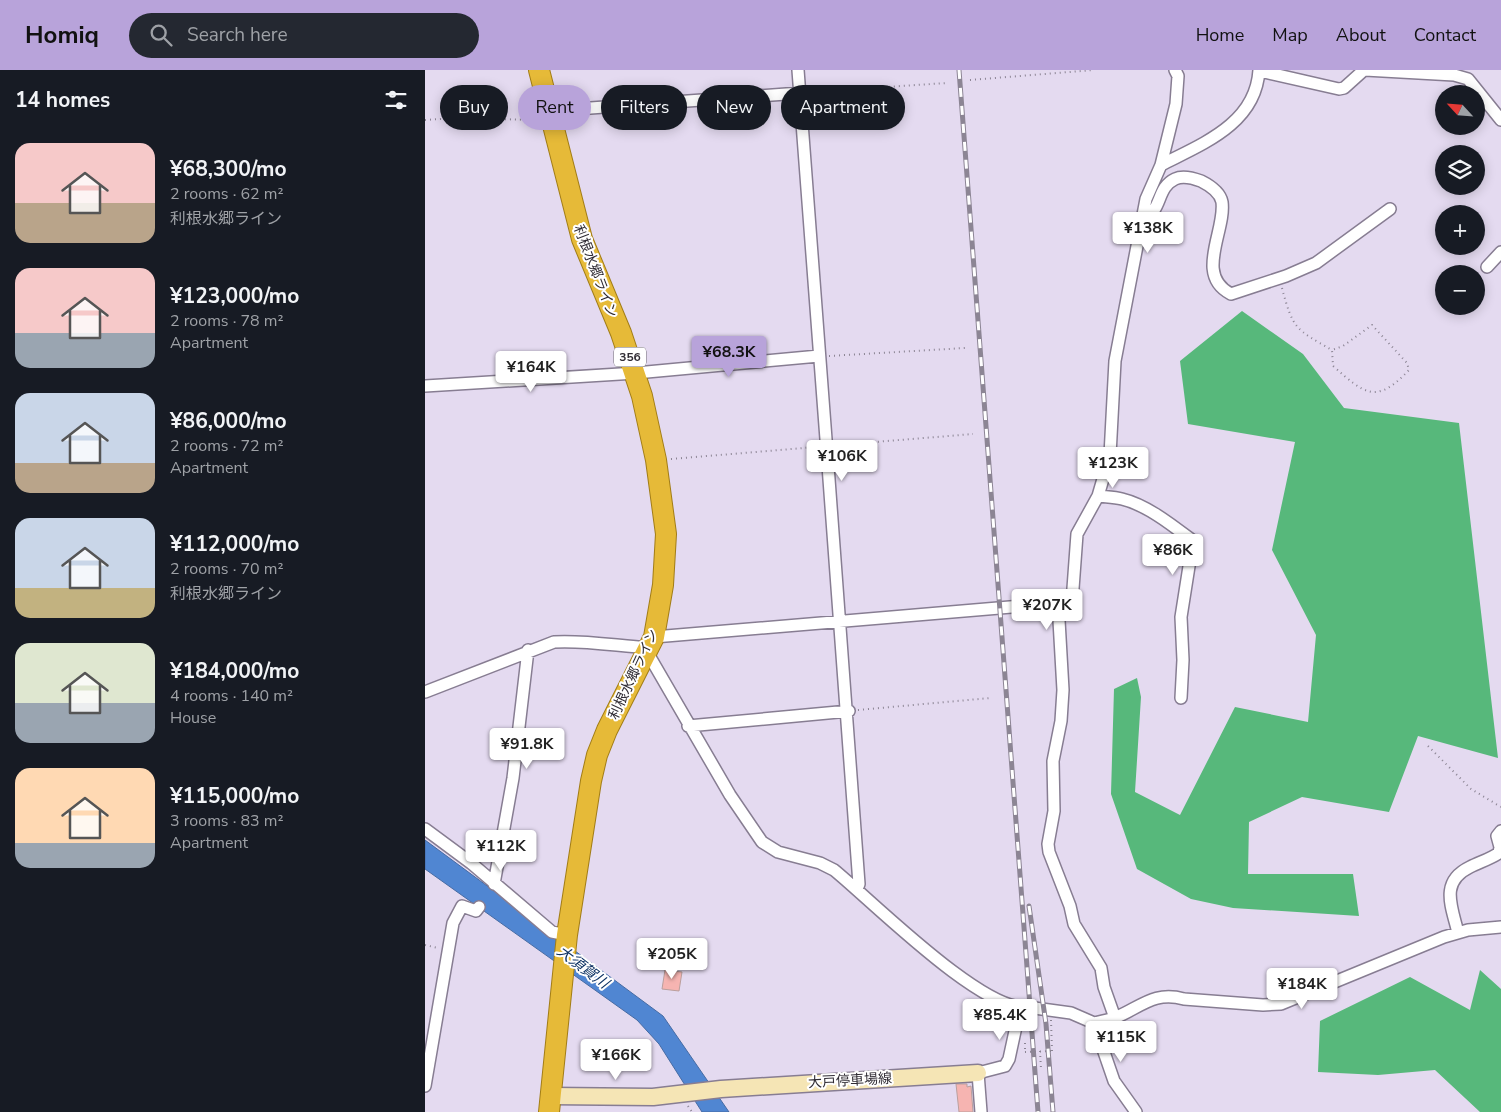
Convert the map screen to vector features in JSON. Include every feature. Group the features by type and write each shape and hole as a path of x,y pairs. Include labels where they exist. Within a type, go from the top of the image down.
{"highway":[{"name":"利根水郷ライン","path":"539,70 543,85"},
{"name":"利根水郷ライン","path":"550,1104 566,939 597,755 611,722 650,645 663,585 666,545 665,519 656,460 636,373 582,239 554,130"}],"main road":[{"name":"大戸停車場線","path":"550,1104 653,1097 721,1089 978,1073"}],"street":[{"path":"798,70 799,85"},
{"path":"425,692 528,650 554,642 573,641 613,646 650,645 841,620 1072,602 1077,534 1098,496 1110,455 1115,362 1146,199 1161,165 1176,104 1178,76 1175,70"},
{"path":"1161,165 1222,134 1237,120 1253,97 1259,70 1339,89 1344,88 1364,70 1454,75 1469,79 1501,120"},
{"path":"591,112 781,95"},
{"path":"803,130 826,446 849,711 859,884 857,888"},
{"path":"1143,220 1155,213 1164,189 1175,179 1192,178 1217,192 1222,202 1213,246 1213,262 1217,284 1231,294 1280,278 1316,263 1390,209"},
{"path":"1487,267 1501,252"},
{"path":"425,386 636,373 819,356"},
{"path":"1098,496 1121,498 1133,503 1160,517 1193,541 1181,617 1183,660 1181,698"},
{"path":"1058,603 1063,690 1061,721 1053,761 1054,811 1048,844 1049,852 1071,906 1074,924 1101,968 1104,987 1115,1018"},
{"path":"650,645 689,726 730,795 761,842 778,852 820,863 834,870 956,974 987,994 1020,1008 1027,1007 1071,1013 1094,1023 1115,1018 1152,998 1173,996 1184,999 1263,1005 1281,1004 1404,952 1458,933 1501,927"},
{"path":"495,884 513,778 528,650"},
{"path":"689,726 849,711"},
{"path":"425,829 471,864 552,932 566,939"},
{"path":"1458,933 1450,895 1452,882 1456,875 1499,853 1500,847 1497,836 1501,832"},
{"path":"425,1086 453,923 462,906 475,911 479,907"},
{"path":"981,1112 978,1073 1005,1066 1009,1060 1020,1008"},
{"path":"1094,1023 1114,1082 1136,1112"}],"path":[{"path":"970,80 1094,70"},
{"path":"905,86 947,83"},
{"path":"425,120 518,117"},
{"path":"1280,278 1292,322 1302,332 1332,350"},
{"path":"1372,325 1407,363 1409,370 1386,391 1373,392 1358,388 1333,366 1332,350 1343,346 1372,325"},
{"path":"819,356 965,348"},
{"path":"656,460 973,434"},
{"path":"849,711 990,698"},
{"path":"1428,746 1471,789 1501,807"},
{"path":"425,945 448,950"},
{"path":"1025,1052 1052,1051 1051,1010"},
{"path":"1039,1051 1041,1069"}],"green space":[{"path":"1242,311 1303,354 1344,408 1459,423 1498,758 1418,736 1389,812 1302,797 1249,822 1248,874 1353,874 1359,916 1233,908 1191,899 1137,869 1111,794 1114,689 1137,678 1141,697 1135,792 1180,815 1235,707 1308,722 1316,635 1272,550 1295,442 1188,424 1180,361"},
{"path":"1480,970 1501,989 1501,1112 1480,1112 1435,1070 1378,1075 1318,1072 1320,1021 1410,977 1470,1010"}],"water":[{"name":"大須賀川","path":"425,840 663,1016 729,1112 702,1112 659,1044 637,1020 425,869"}],"building":[{"path":"665,970 682,972 679,991 662,989"},
{"path":"956,1084 967,1084 967,1087 971,1086 973,1112 959,1112"}],"railway":[{"path":"959,70 1038,1112"},
{"path":"1029,906 1046,1024 1053,1112"}]}
